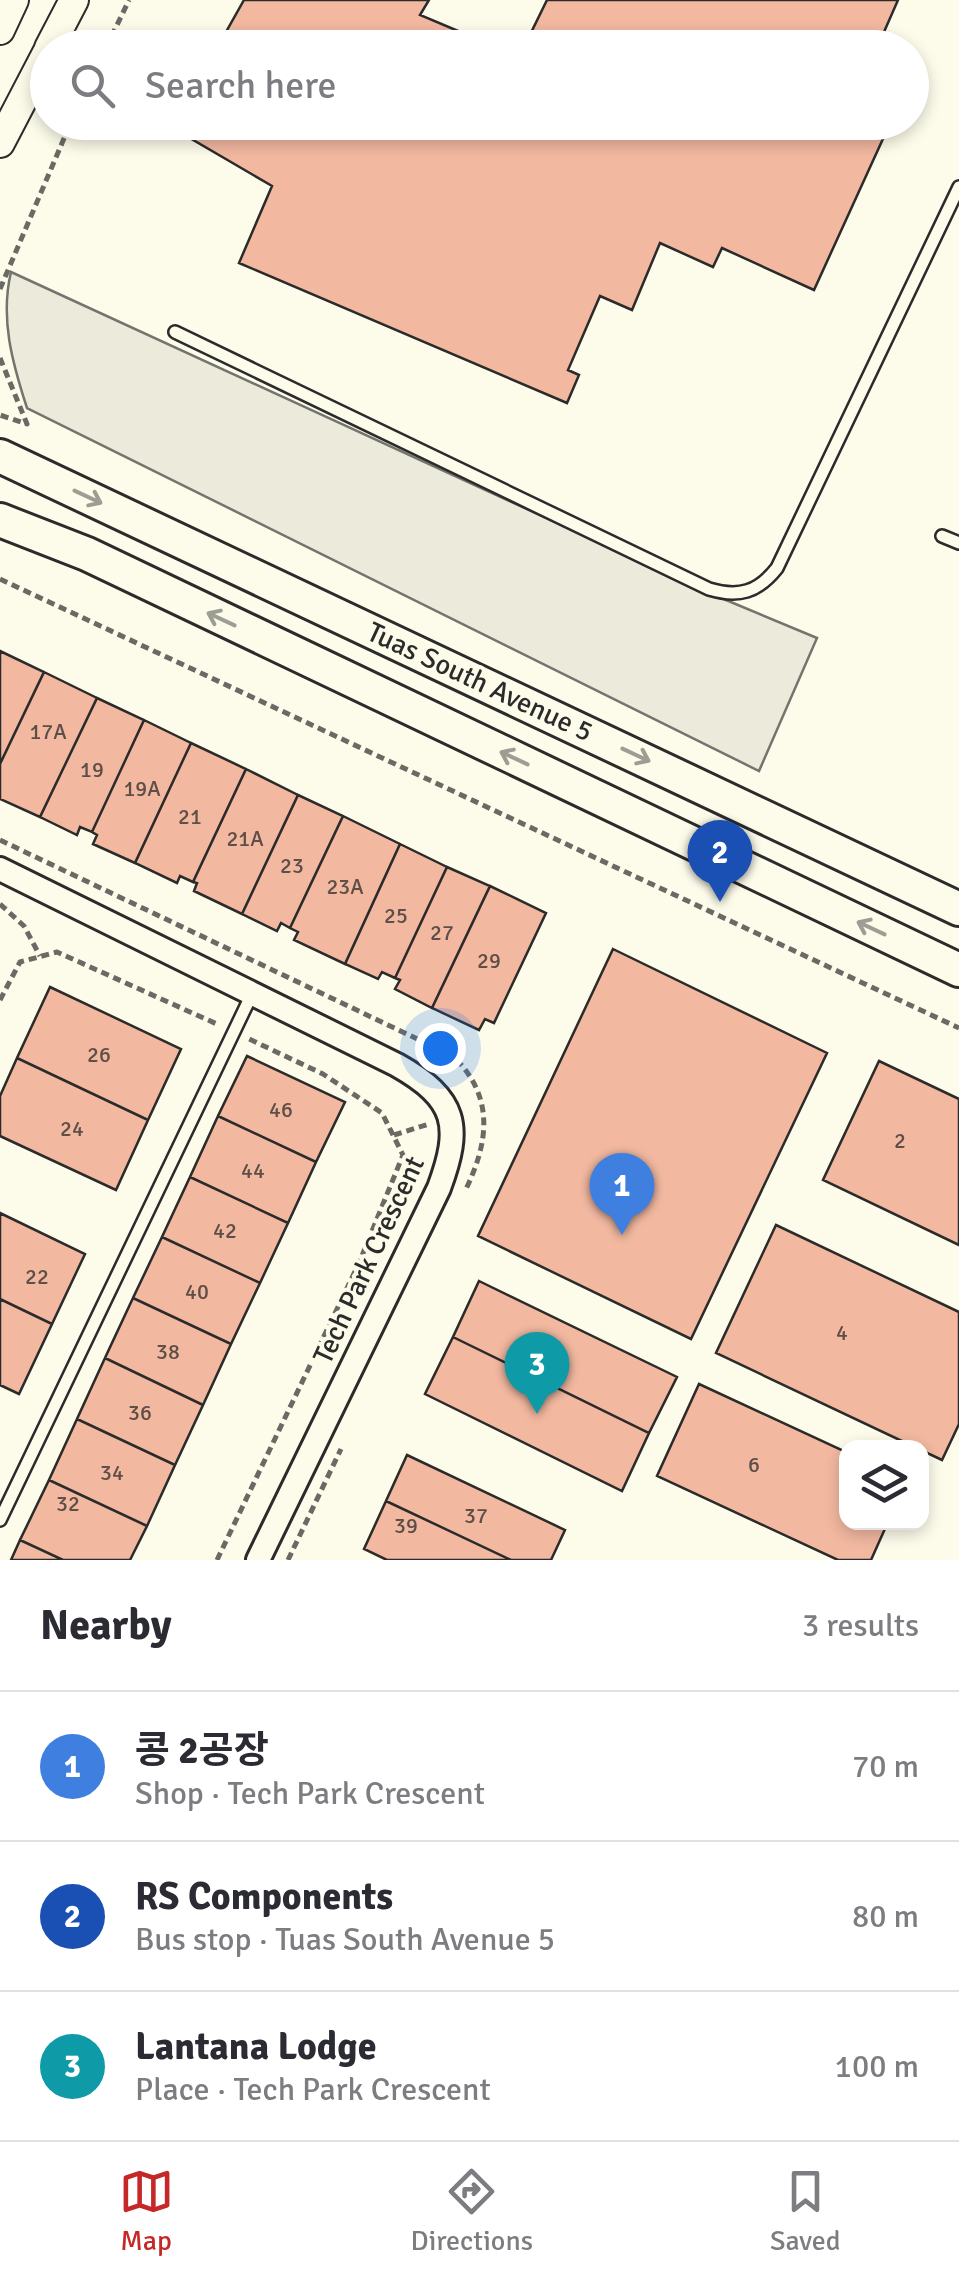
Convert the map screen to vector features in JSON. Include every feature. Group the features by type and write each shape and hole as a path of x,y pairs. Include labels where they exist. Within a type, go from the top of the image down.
{"main road":[{"name":"Tuas South Avenue 5","path":"0,456 959,908"},
{"name":"Tuas South Avenue 5","path":"0,520 87,554 959,970"}],"street":[{"path":"0,30 14,0"},
{"path":"58,30 74,0"},
{"path":"0,144 30,85"},
{"name":"Tech Park Crescent","path":"3,879 427,1082 451,1117 455,1146 439,1188 258,1560"}],"lane":[{"path":"175,332 709,589 744,593 764,586 777,568 959,186"},
{"path":"942,536 959,542"},
{"path":"0,1520 251,996"}],"path":[{"path":"115,30 129,0"},
{"path":"0,290 63,140"},
{"path":"0,358 27,424 0,414"},
{"path":"0,579 959,1028"},
{"path":"0,840 454,1056 473,1076 484,1102 486,1128 474,1171 458,1206"},
{"path":"0,904 24,926 40,956"},
{"path":"0,1000 20,962 57,952 323,1074 382,1112 402,1155 359,1263 217,1560"},
{"path":"288,1560 347,1436"}],"shaded area":[{"path":"11,272 714,595 817,638 759,771 27,408 9,340"}],"building":[{"path":"244,0 429,0 420,15 456,30 227,30"},
{"path":"547,0 898,0 885,30 532,30"},
{"path":"193,140 882,140 814,290 722,248 713,267 660,243 632,310 600,296 568,370 579,375 567,403 239,263 272,186"},
{"path":"0,651 44,672 0,764"},
{"path":"44,672 97,698 40,817 0,799 0,764"},
{"path":"97,698 144,720 92,832 80,827 77,835 40,817"},
{"path":"144,720 191,743 135,863 93,844 97,835 92,832"},
{"path":"191,743 246,769 193,882 180,876 177,883 135,863"},
{"path":"246,769 298,795 242,914 194,891 197,883 193,882"},
{"path":"298,795 343,816 290,928 281,923 277,931 242,914"},
{"path":"343,816 400,844 345,964 294,940 298,932 290,928"},
{"path":"400,844 447,867 395,978 382,972 378,979 345,964"},
{"path":"447,867 490,886 432,1008 395,989 400,980 395,978"},
{"path":"490,886 546,913 494,1023 485,1019 479,1030 432,1008"},
{"path":"613,949 827,1053 691,1339 478,1236"},
{"path":"50,987 181,1049 148,1120 17,1058"},
{"path":"247,1056 345,1102 316,1162 218,1116"},
{"path":"17,1058 148,1120 116,1190 0,1136 0,1096"},
{"path":"879,1061 959,1099 959,1245 823,1180"},
{"path":"218,1116 316,1162 288,1223 190,1177"},
{"path":"190,1177 288,1223 260,1283 162,1237"},
{"path":"0,1213 85,1254 52,1324 0,1299"},
{"path":"776,1225 959,1312 959,1424 942,1460 929,1454 929,1440 900,1440 716,1353"},
{"path":"162,1237 260,1283 231,1344 133,1298"},
{"path":"479,1281 677,1377 649,1433 453,1337"},
{"path":"133,1298 231,1344 203,1405 105,1358"},
{"path":"0,1299 52,1324 19,1394 0,1385"},
{"path":"453,1337 649,1433 622,1491 425,1394"},
{"path":"105,1358 203,1405 175,1465 77,1419"},
{"path":"699,1384 839,1449 839,1530 884,1530 871,1560 838,1560 657,1476"},
{"path":"77,1419 175,1465 147,1526 49,1480"},
{"path":"407,1455 565,1530 551,1560 511,1560 386,1501"},
{"path":"49,1480 147,1526 130,1560 63,1560 20,1540"},
{"path":"386,1501 511,1560 387,1560 364,1549"},
{"path":"20,1540 63,1560 11,1560"}],"place":[{"name":"RS Components","path":"720,902"},
{"name":"콩 2공장","path":"622,1235"},
{"name":"Lantana Lodge","path":"537,1414"}]}
